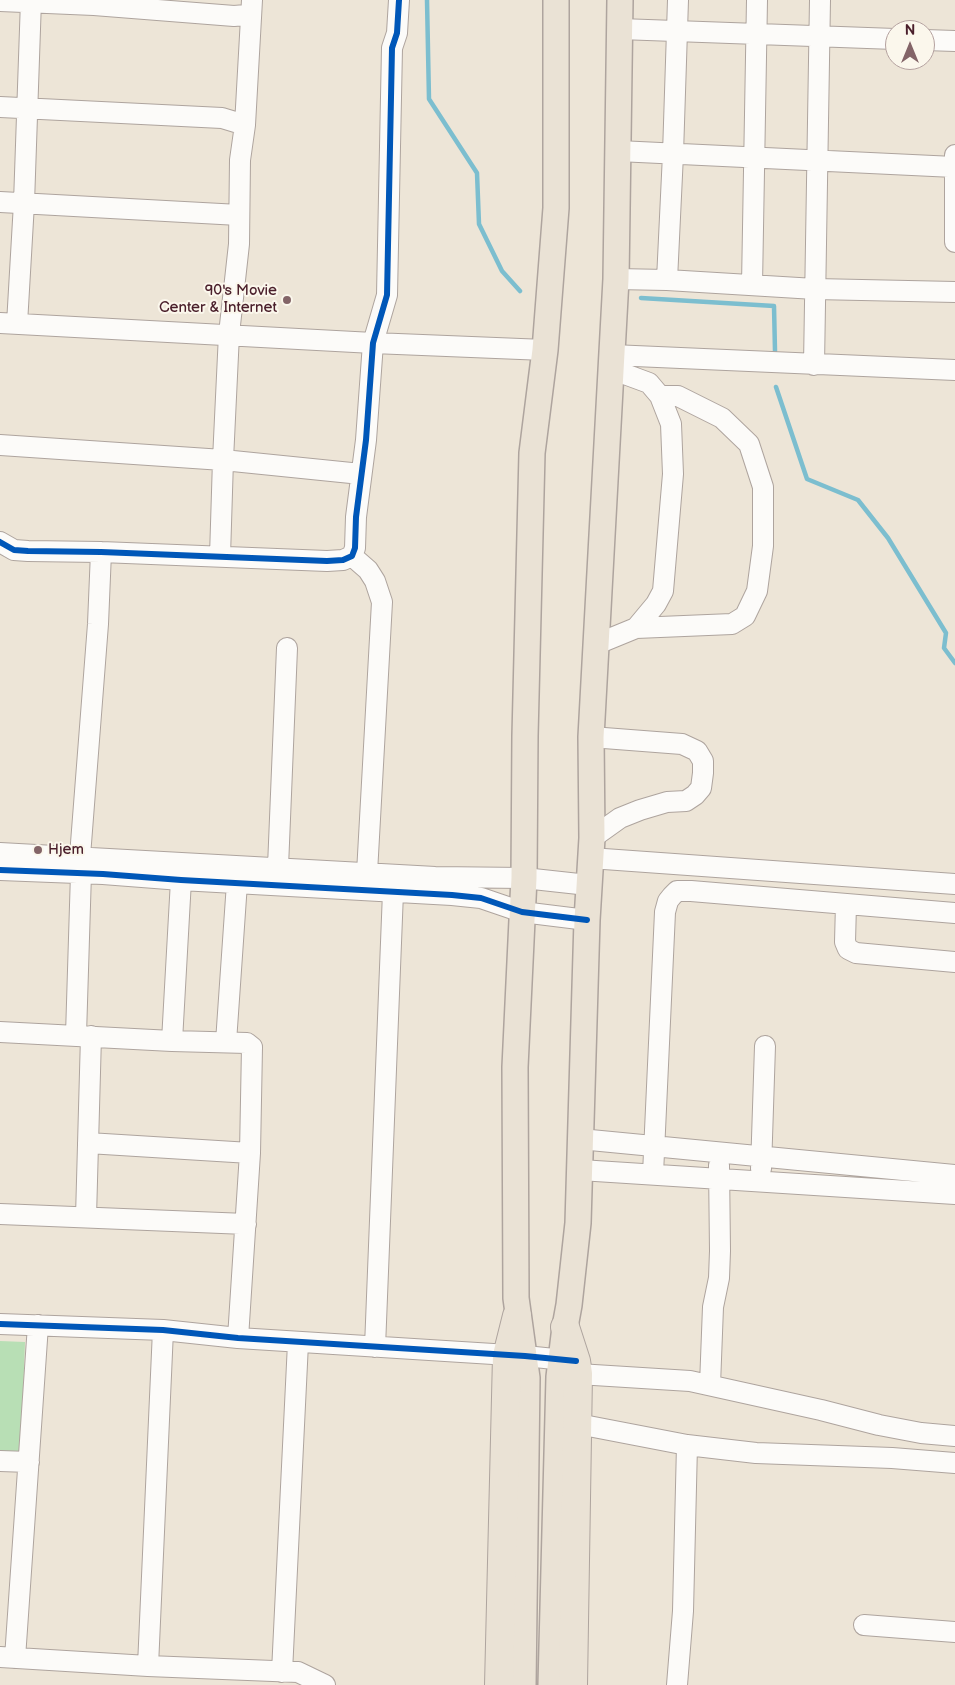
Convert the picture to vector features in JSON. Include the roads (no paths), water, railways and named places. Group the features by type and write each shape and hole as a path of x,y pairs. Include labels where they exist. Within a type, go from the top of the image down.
{"highway":[{"path":"500,1685 518,1316"},
{"path":"564,1327 572,1365 578,1424 572,1685"}],"main road":[{"path":"518,1316 516,1298 515,1067 524,878 525,736 532,453 545,350 556,208 556,0"},
{"path":"564,1327 569,1305 576,1246 580,1170 588,885 591,848 591,738 598,644 616,279 620,0"},
{"path":"516,1356 527,1378 523,1685"},
{"path":"550,1685 559,1377 572,1365"}],"street":[{"path":"0,0 234,16 246,15 252,6"},
{"path":"0,553 0,542 14,550 327,561 343,560 352,556 355,548 356,517 366,440 374,343 387,295 392,48 397,33 399,0"},
{"path":"667,280 678,0"},
{"path":"752,285 757,0"},
{"path":"814,365 820,0"},
{"path":"31,1 24,203 9,323 374,343 545,350"},
{"path":"220,556 230,334 239,244 240,160 245,125 252,6"},
{"path":"620,29 885,39"},
{"path":"935,40 955,41"},
{"path":"0,107 222,118 245,125"},
{"path":"618,151 817,162 954,167"},
{"path":"955,155 955,242"},
{"path":"0,202 239,215"},
{"path":"616,279 667,280 816,289 955,292"},
{"path":"611,362 814,365 955,370"},
{"path":"611,362 649,382 660,396 671,424 674,474 663,591 656,604 636,628"},
{"path":"598,644 636,628 732,624 745,616 757,591 763,546 763,487 749,444 722,418 678,396 660,396"},
{"path":"0,445 223,460 361,474"},
{"path":"86,1217 88,1143 81,864 98,624 101,552"},
{"path":"352,556 368,570 375,580 382,602 367,873"},
{"path":"278,867 287,648"},
{"path":"591,738 682,744 697,750 703,761 704,773 701,788 686,801 667,802 620,818 591,848"},
{"path":"591,848 955,884"},
{"path":"0,853 181,880 481,898 522,912 587,920"},
{"path":"0,870 81,864 278,867 435,877 524,878 588,885"},
{"path":"172,1041 181,880"},
{"path":"226,1042 237,882"},
{"path":"653,1174 665,912 668,901 672,896 677,892 691,891 955,913"},
{"path":"375,1348 393,892"},
{"path":"846,904 845,942 848,949 856,953 955,962"},
{"path":"0,1032 247,1043 252,1047 250,1153 238,1338"},
{"path":"760,1181 765,1046"},
{"path":"580,1139 955,1175"},
{"path":"88,1143 250,1153"},
{"path":"710,1385 713,1307 719,1278 720,1260 720,1178 718,1153"},
{"path":"580,1170 955,1194"},
{"path":"0,1214 246,1224"},
{"path":"0,1324 163,1330 298,1343 516,1356 710,1385 879,1425 955,1436"},
{"path":"38,1325 29,1462 8,1657 148,1666 298,1672 326,1685"},
{"path":"148,1666 163,1330"},
{"path":"282,1672 298,1343"},
{"path":"578,1424 687,1445 756,1453 892,1458 955,1463"},
{"path":"677,1685 683,1612 687,1445"},
{"path":"0,1461 29,1462"},
{"path":"864,1624 955,1632"}],"waterway":[{"path":"427,0 429,99 477,173 479,224 502,271 520,291"},
{"path":"641,298 774,306 775,351"},
{"path":"776,387 807,479 858,500 888,538 946,633 944,648 955,663"}],"place":[{"name":"90's Movie Center & Internet","path":"287,300"},
{"name":"Hjem","path":"38,850"}]}
